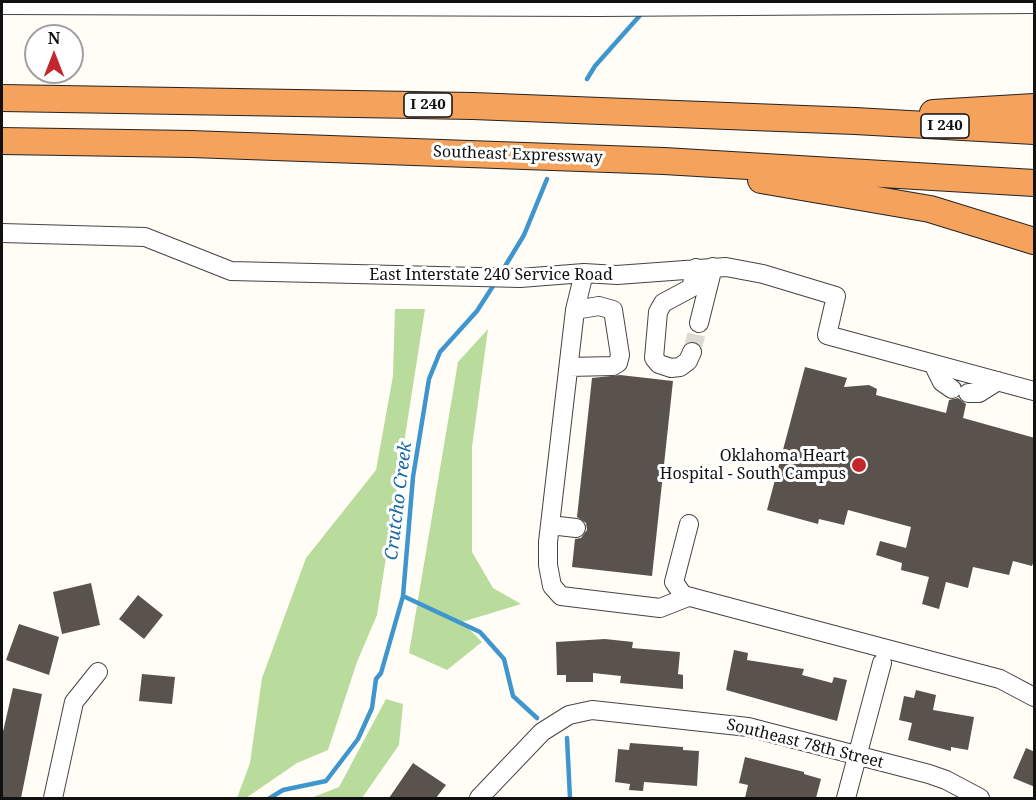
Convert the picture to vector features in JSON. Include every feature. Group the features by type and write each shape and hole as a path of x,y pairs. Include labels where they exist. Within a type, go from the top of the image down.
{"highway":[{"name":"I 240","path":"2,98 473,106 855,121 1035,131"},
{"path":"855,121 982,108 1035,107"},
{"name":"Southeast Expressway","path":"2,141 215,145 664,161 1035,183"},
{"path":"664,161 930,209 1035,241"}],"street":[{"path":"2,5 421,4 685,7 1035,4"},
{"name":"East Interstate 240 Service Road","path":"2,233 145,237 231,271 520,278 584,273 617,275 705,268 763,274 836,296 827,335 1035,391"},
{"path":"692,352 688,361 680,367 671,368 659,364 654,358 658,312 669,299 685,294 705,268"},
{"path":"685,294 702,316 705,268"},
{"path":"584,273 576,310 551,519 548,565 552,586 561,596 660,609 688,597"},
{"path":"569,367 613,366 618,363 620,355 613,310 599,306 576,310"},
{"path":"933,364 942,381 960,391 980,393 998,381"},
{"path":"551,519 577,523"},
{"path":"689,524 674,582 677,590 688,597 1000,680 1035,697"},
{"path":"846,798 882,663"},
{"path":"53,798 75,702 98,672"},
{"name":"Southeast 78th Street","path":"479,798 542,732 569,715 608,710 728,723 858,755 946,780 981,798"}],"green space":[{"path":"395,309 425,309 377,615 357,662 328,750 297,763 246,798 237,798 250,763 262,678 306,558 376,470 393,376"},
{"path":"488,329 472,447 472,552 493,588 521,604 462,622 482,642 447,670 409,653 458,362"},
{"path":"386,699 403,704 399,745 362,798 311,798 339,787"}],"building":[{"path":"805,367 847,378 844,387 869,385 877,389 876,395 946,413 949,400 958,398 966,404 963,418 1035,438 1035,558 1032,566 1013,561 1009,575 973,567 968,588 946,582 939,609 922,604 929,577 901,570 902,563 876,555 880,541 906,548 911,527 848,510 844,525 819,519 818,524 767,510"},
{"path":"620,375 673,381 652,576 572,567 575,539 581,538 587,530 586,523 577,517 592,378"},
{"path":"91,583 100,625 62,634 53,592"},
{"path":"138,595 163,615 144,639 119,619"},
{"path":"19,624 59,637 49,675 6,660"},
{"path":"605,639 633,642 632,648 680,652 678,674 683,675 683,689 620,683 621,676 593,673 593,682 566,682 566,675 557,675 556,642"},
{"path":"734,650 748,653 747,660 804,669 802,675 832,683 834,677 847,680 837,721 726,690"},
{"path":"142,674 175,677 172,704 139,701"},
{"path":"13,688 42,694 21,798 2,798 2,736"},
{"path":"916,690 936,695 933,710 974,717 968,750 951,747 951,751 908,740 912,723 899,720 904,696 914,698"},
{"path":"630,743 683,747 683,750 699,751 697,786 644,782 643,791 629,790 630,784 615,782 618,749 629,750"},
{"path":"1026,748 1035,752 1035,787 1013,778"},
{"path":"745,757 804,772 804,774 821,779 816,798 745,798 748,785 739,783"},
{"path":"413,763 446,785 436,798 389,798"}],"waterway":[{"name":"Crutcho Creek","path":"587,79 595,66 643,12"},
{"name":"Crutcho Creek","path":"501,273 524,235 547,179"},
{"name":"Crutcho Creek","path":"270,798 283,790 326,781 358,739 372,708 376,679 381,673 403,596 413,477 429,379 440,352 477,311 495,283"},
{"path":"403,596 480,632 504,659 513,696 537,718"},
{"path":"567,738 570,798"}],"tunnel":[{"path":"692,352 699,323"}],"place":[{"name":"Oklahoma Heart Hospital - South Campus","path":"859,465"}]}
